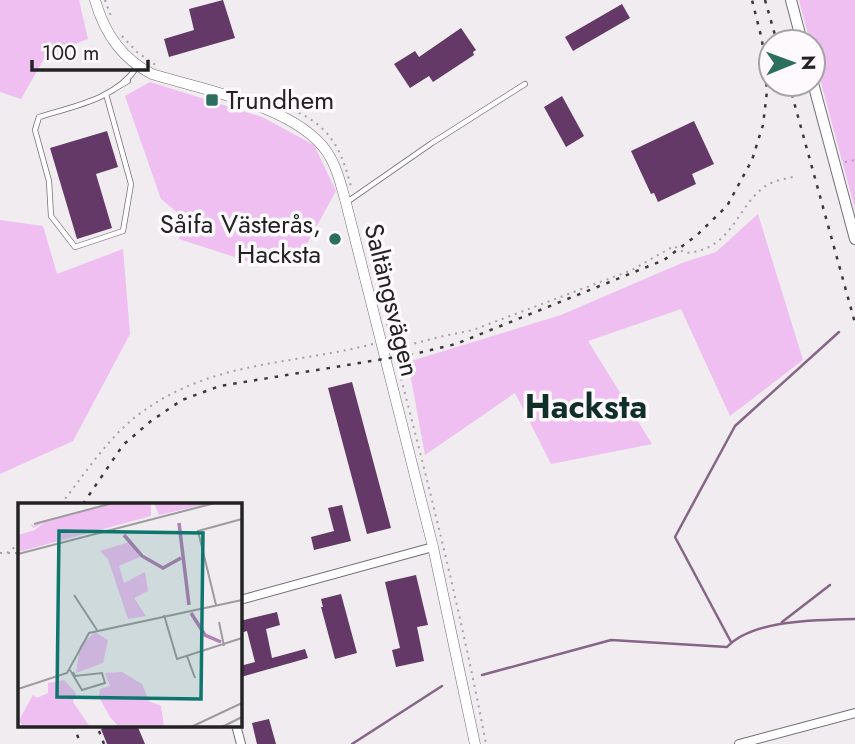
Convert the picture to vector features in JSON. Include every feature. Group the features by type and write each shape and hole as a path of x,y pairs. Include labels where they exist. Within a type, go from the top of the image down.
{"main road":[{"path":"790,0 798,28"},
{"path":"817,98 855,239"}],"street":[{"name":"Saltängsvägen","path":"94,0 111,37 137,66 152,74 269,110 314,137 331,160 350,200 381,342 433,547 475,744"},
{"path":"242,599 433,547"},
{"path":"739,744 855,713"},
{"path":"236,726 242,744"}],"lane":[{"path":"106,94 131,184 123,231 75,247 51,216 49,181 34,130 39,117 106,94 128,81 137,66"},
{"path":"350,200 525,83"}],"path":[{"path":"105,0 114,24"},
{"path":"119,32 136,52 159,66"},
{"path":"278,105 307,116 330,135 344,161 350,200"},
{"path":"845,162 855,160"},
{"path":"393,349 473,330 632,270 674,246 685,253 702,249 722,238 765,187 793,177"},
{"path":"364,236 462,625 486,744"},
{"path":"62,503 114,438 133,419 171,393 204,378 240,368 341,352 381,342"},
{"path":"7,553 18,545"},
{"path":"0,553 18,552"}],"shaded area":[{"path":"0,0 79,0 88,39 46,55 21,99 0,92"},
{"path":"799,0 855,0 855,209 825,98 827,28 806,28"},
{"path":"150,82 262,117 314,145 336,191 297,262 250,262 179,239 184,218 161,199 125,96"},
{"path":"758,214 803,360 730,416 681,309 588,341 652,444 551,464 515,393 425,455 408,362 561,315 682,263 716,252"},
{"path":"0,220 43,226 57,274 123,249 130,334 73,441 0,474"}],"building":[{"path":"223,0 235,38 169,57 164,39 194,30 189,9"},
{"path":"622,4 630,18 573,51 565,37"},
{"path":"461,28 476,50 474,55 433,82 429,76 410,88 394,64 415,51 419,57"},
{"path":"562,96 584,136 566,147 544,107"},
{"path":"694,121 714,164 692,174 696,184 658,202 654,193 651,194 631,151"},
{"path":"107,131 118,167 96,174 112,228 77,239 50,148"},
{"path":"352,382 391,528 367,534 328,388"},
{"path":"342,505 351,541 314,550 311,537 334,531 328,508"},
{"path":"416,575 428,625 417,627 424,661 396,667 392,650 400,648 385,582"},
{"path":"341,594 357,653 335,659 321,599"},
{"path":"277,612 280,625 266,629 272,658 305,649 308,658 242,677 242,665 255,662 247,631 242,632 242,621"},
{"path":"269,719 276,744 257,744 252,723"},
{"path":"107,726 137,726 145,744 107,744 101,729"}],"waterway":[{"path":"731,642 675,537 735,426 839,332"},
{"path":"782,622 830,585"},
{"path":"482,675 611,640 727,647 738,638 769,626 855,619"},
{"path":"352,744 442,686"}],"railway":[{"path":"84,503 123,445 151,421 182,400 220,386 414,354 456,344 664,260 697,235 727,206 752,160 763,125 767,91 762,40 752,0"},
{"path":"765,0 773,28"},
{"path":"793,98 855,323"},
{"path":"73,726 81,744"},
{"path":"99,731 104,744"}],"place":[{"name":"Trundhem","path":"212,100"},
{"name":"Såifa Västerås, Hacksta","path":"335,239"}],"district":[{"name":"Hacksta","path":"586,406"}]}
